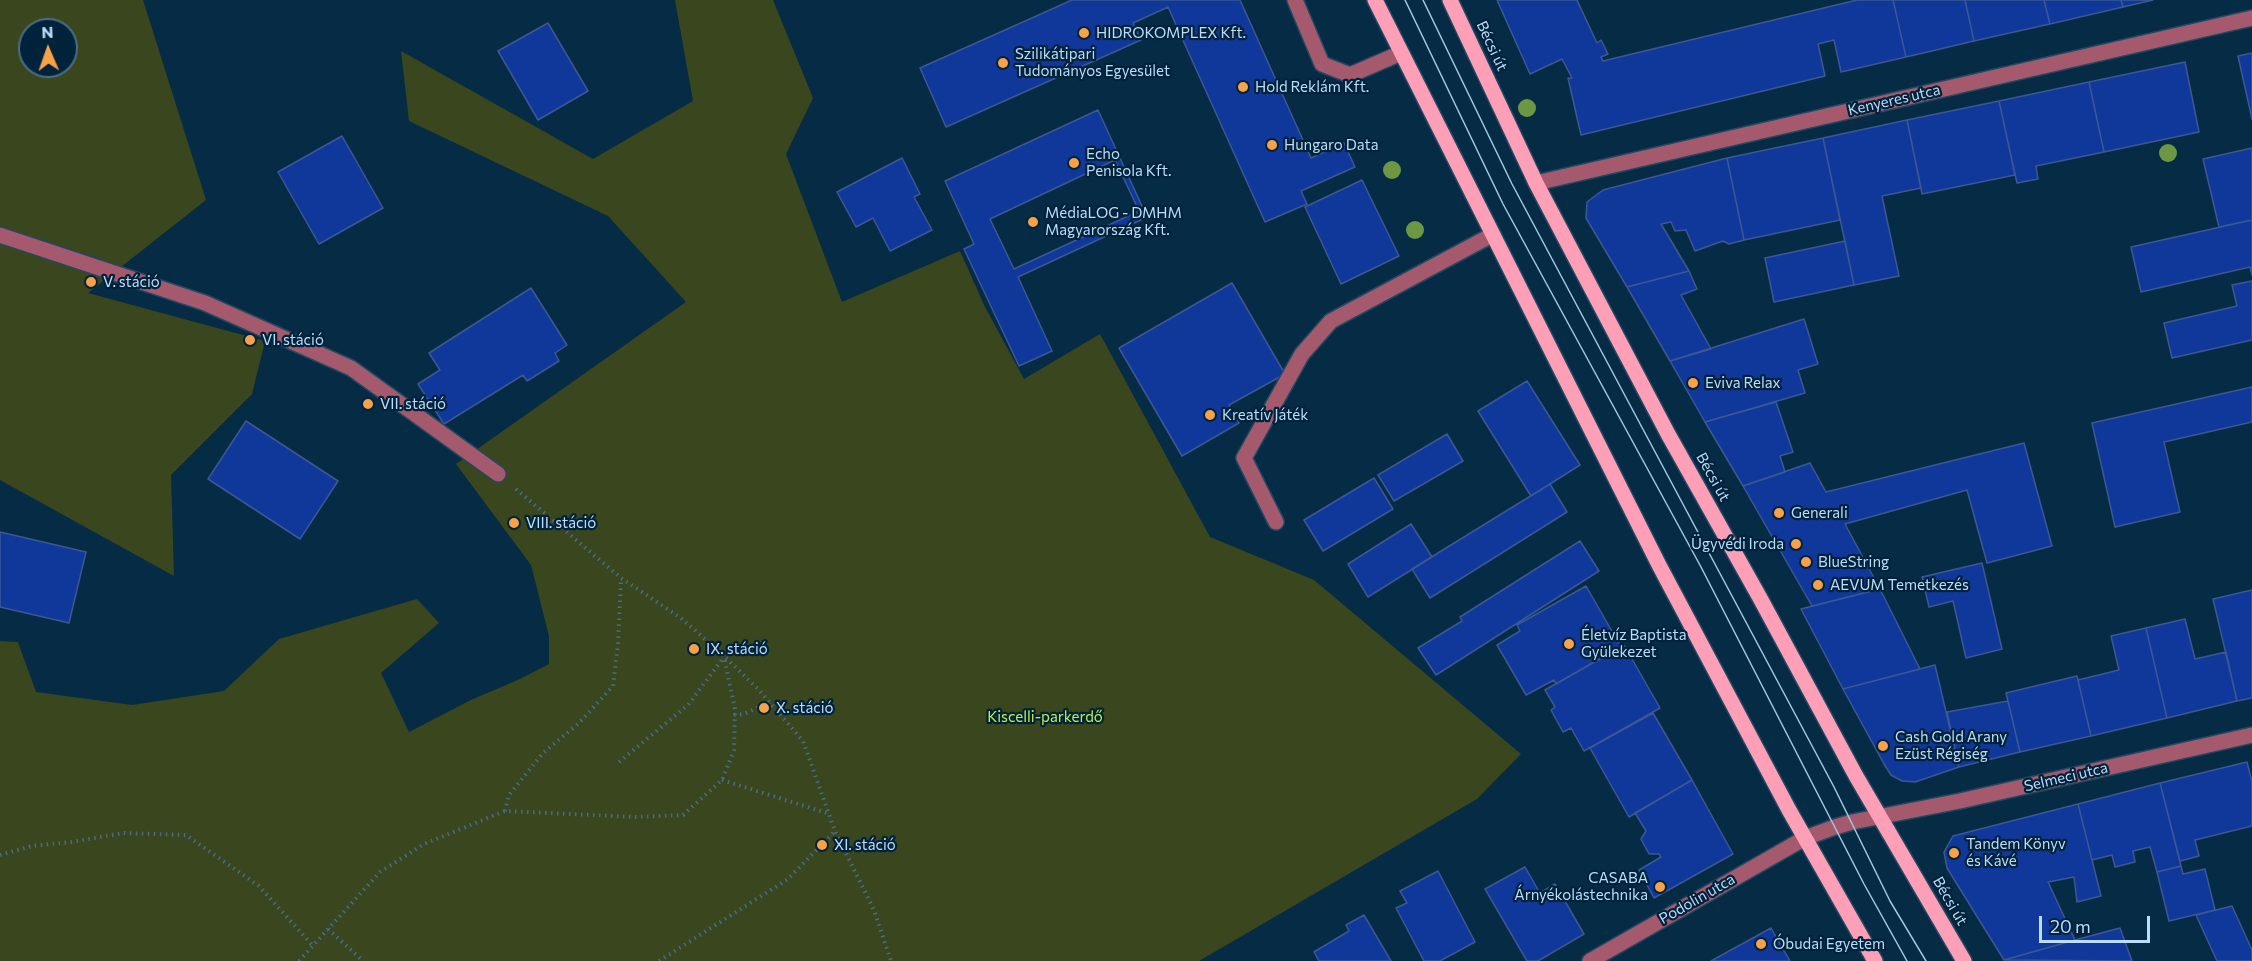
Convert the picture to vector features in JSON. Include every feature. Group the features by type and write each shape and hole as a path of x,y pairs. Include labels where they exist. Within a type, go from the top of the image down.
{"main road":[{"path":"1376,0 1659,565 1805,838 1875,961"},
{"name":"Bécsi út","path":"1450,0 1536,183 1668,434 1879,816 1964,961"}],"street":[{"path":"1295,0 1322,64 1350,75 1401,53"},
{"name":"Kenyeres utca","path":"1536,183 2252,18"},
{"path":"0,235 205,303 351,368 498,474"},
{"path":"1276,522 1244,458 1302,354 1331,321 1492,235"},
{"name":"Selmeci utca","path":"1805,838 1852,822 1960,801 2252,735"},
{"name":"Podolin utca","path":"1590,961 1805,838"}],"path":[{"path":"498,474 621,578 681,618 724,656 770,702 803,741 835,831 874,910 891,961"},
{"path":"505,811 509,795 543,753 578,724 614,686 621,578"},
{"path":"299,961 380,872 424,844 505,811 635,817 683,815 722,780 734,750 735,715 724,656"},
{"path":"619,762 688,705 724,656"},
{"path":"735,715 744,714 770,702"},
{"path":"722,780 830,814"},
{"path":"659,961 788,879 835,831"},
{"path":"0,855 32,846 123,833 186,835 259,886 313,946"},
{"path":"328,929 363,961"}],"green space":[{"path":"0,0 143,0 206,200 88,293 265,341 252,394 171,475 174,576 0,480"},
{"name":"Kiscelli-parkerdő","path":"675,0 773,0 813,98 786,154 842,302 960,251 985,307 1024,379 1100,334 1210,537 1314,580 1521,754 1477,799 1199,961 0,961 0,641 18,642 36,692 132,705 224,691 279,639 417,599 439,623 381,673 409,732 549,664 549,636 531,565 456,464 686,302 608,216 409,121 401,51 593,159 693,101"}],"building":[{"path":"1072,0 1240,0 1311,158 1344,143 1355,167 1301,191 1307,204 1265,222 1168,7 1133,23 1141,40 946,127 920,68"},
{"path":"1497,0 1577,0 1597,43 1601,40 1608,54 1601,57 1603,61 1857,0 1893,0 1906,57 1841,72 1834,40 1818,44 1825,76 1581,135 1568,78 1572,78 1562,59 1530,74"},
{"path":"1893,0 1965,0 1974,41 1906,57"},
{"path":"1965,0 2044,0 2050,24 1974,41"},
{"path":"2044,0 2121,0 2123,7 2050,24"},
{"path":"2121,0 2153,0 2123,7"},
{"path":"548,23 588,91 538,120 498,51"},
{"path":"2252,53 2252,119 2238,56"},
{"path":"2185,62 2199,132 2104,152 2089,82"},
{"path":"2089,82 2104,152 2036,166 2038,179 2017,183 1999,101"},
{"path":"1999,101 2015,175 1922,194 1907,120"},
{"path":"1098,110 1147,217 1018,277 1052,351 1019,366 964,249 974,244 945,181"},
{"path":"1907,120 1921,188 1882,196 1899,276 1854,285 1823,138"},
{"path":"342,136 383,208 319,244 278,172"},
{"path":"1823,138 1840,220 1744,240 1727,158"},
{"path":"2252,148 2252,220 2219,227 2203,159"},
{"path":"902,158 920,194 914,197 932,230 890,251 873,218 856,227 837,192"},
{"path":"1727,158 1744,240 1729,244 1723,241 1695,251 1686,230 1675,231 1671,222 1661,224 1689,271 1627,287 1586,218 1587,202 1603,190"},
{"path":"1115,160 1139,211 1014,269 990,219"},
{"path":"1362,180 1399,256 1341,284 1305,207"},
{"path":"2252,220 2252,275 2250,267 2141,292 2131,247"},
{"path":"1845,241 1854,285 1774,302 1765,258"},
{"path":"1689,271 1697,289 1681,295 1711,349 1670,361 1627,287"},
{"path":"2252,281 2252,340 2172,358 2164,323 2237,306 2232,285"},
{"path":"1232,283 1285,374 1229,405 1239,423 1182,456 1119,348"},
{"path":"531,288 567,345 555,353 559,361 527,381 523,375 444,424 418,384 440,370 429,353"},
{"path":"1804,319 1818,364 1798,370 1805,393 1705,422 1670,361"},
{"path":"1527,381 1580,465 1531,496 1478,411"},
{"path":"2252,387 2252,422 2164,442 2180,512 2115,527 2092,423"},
{"path":"1776,402 1793,452 1780,456 1785,472 1743,486 1705,422"},
{"path":"246,421 338,481 300,539 208,479"},
{"path":"1447,434 1463,461 1394,501 1378,475"},
{"path":"2024,443 2052,546 1987,563 1967,490 1845,524 1880,589 1812,606 1743,486 1810,463 1826,492"},
{"path":"1374,478 1393,509 1323,551 1304,520"},
{"path":"1550,484 1567,512 1430,598 1412,569"},
{"path":"1411,524 1432,557 1368,597 1348,564"},
{"path":"0,532 86,552 69,623 0,607"},
{"path":"1580,541 1599,571 1436,675 1418,648 1462,621 1460,617"},
{"path":"1982,563 2002,649 1966,658 1953,601 1929,607 1922,577"},
{"path":"1586,586 1621,647 1556,684 1554,680 1526,695 1497,645 1520,631 1517,625"},
{"path":"1880,589 1920,669 1843,689 1801,609"},
{"path":"2252,590 2252,698 2237,701 2213,599"},
{"path":"2185,619 2195,659 2226,652 2237,701 2167,718 2146,628"},
{"path":"2146,628 2167,718 2091,736 2078,680 2119,670 2111,636"},
{"path":"1624,645 1660,708 1584,751 1571,728 1563,732 1551,710 1555,707 1545,690"},
{"path":"1935,665 1959,767 1915,782 1902,781 1891,775 1843,689"},
{"path":"2077,676 2091,736 2020,752 2006,693"},
{"path":"2008,701 2020,752 1959,767 1947,712"},
{"path":"1653,713 1692,780 1629,817 1590,748"},
{"path":"2247,762 2252,782 2252,826 2195,840 2199,856 2180,861 2160,783"},
{"path":"1692,780 1733,854 1654,898 1639,870 1661,857 1659,854 1649,854 1641,839 1646,831 1635,813"},
{"path":"2160,783 2181,866 2157,872 2150,847 2133,851 2135,862 2115,867 2112,855 2092,860 2078,804"},
{"path":"2078,804 2101,896 2077,902 2074,877 2048,882 2075,940 2004,960 1947,868 1944,852 1953,836"},
{"path":"2181,866 2183,874 2205,869 2215,910 2169,921 2157,872"},
{"path":"1525,867 1540,893 1555,884 1584,934 1538,961 1527,961 1485,889"},
{"path":"1438,871 1475,942 1440,961 1424,961 1396,908 1407,903 1400,891"},
{"path":"2232,906 2252,950 2252,961 2217,961 2196,915"},
{"path":"1364,915 1391,961 1319,961 1314,952 1349,931 1346,925"},
{"name":"Óbudai Egyetem","path":"1771,928 1790,961 1711,961"},
{"path":"2120,928 2132,961 2004,960 2075,940"}],"tram line":[{"path":"1405,0 1503,204 1701,567 1864,884 1907,961"},
{"path":"1423,0 1512,184 1834,787 1890,901 1926,961"}],"place":[{"name":"HIDROKOMPLEX Kft.","path":"1084,33"},
{"name":"Szilikátipari Tudományos Egyesület","path":"1003,63"},
{"name":"Hold Reklám Kft.","path":"1243,87"},
{"name":"Hungaro Data","path":"1272,145"},
{"name":"Echo Penisola Kft.","path":"1074,163"},
{"name":"MédiaLOG - DMHM Magyarország Kft.","path":"1033,222"},
{"name":"V. stáció","path":"91,282"},
{"name":"VI. stáció","path":"250,340"},
{"name":"Eviva Relax","path":"1693,383"},
{"name":"VII. stáció","path":"368,404"},
{"name":"Kreatív Játék","path":"1210,415"},
{"name":"Generali","path":"1779,513"},
{"name":"VIII. stáció","path":"514,523"},
{"name":"Ügyvédi Iroda","path":"1796,544"},
{"name":"BlueString","path":"1806,562"},
{"name":"AEVUM Temetkezés","path":"1818,585"},
{"name":"Életvíz Baptista Gyülekezet","path":"1569,644"},
{"name":"IX. stáció","path":"694,649"},
{"name":"X. stáció","path":"764,708"},
{"name":"Cash Gold Arany Ezüst Régiség","path":"1883,746"},
{"name":"XI. stáció","path":"822,845"},
{"name":"Tandem Könyv és Kávé","path":"1954,853"},
{"name":"CASABA Árnyékolástechnika","path":"1660,887"},
{"name":"Óbudai Egyetem","path":"1761,944"}]}
